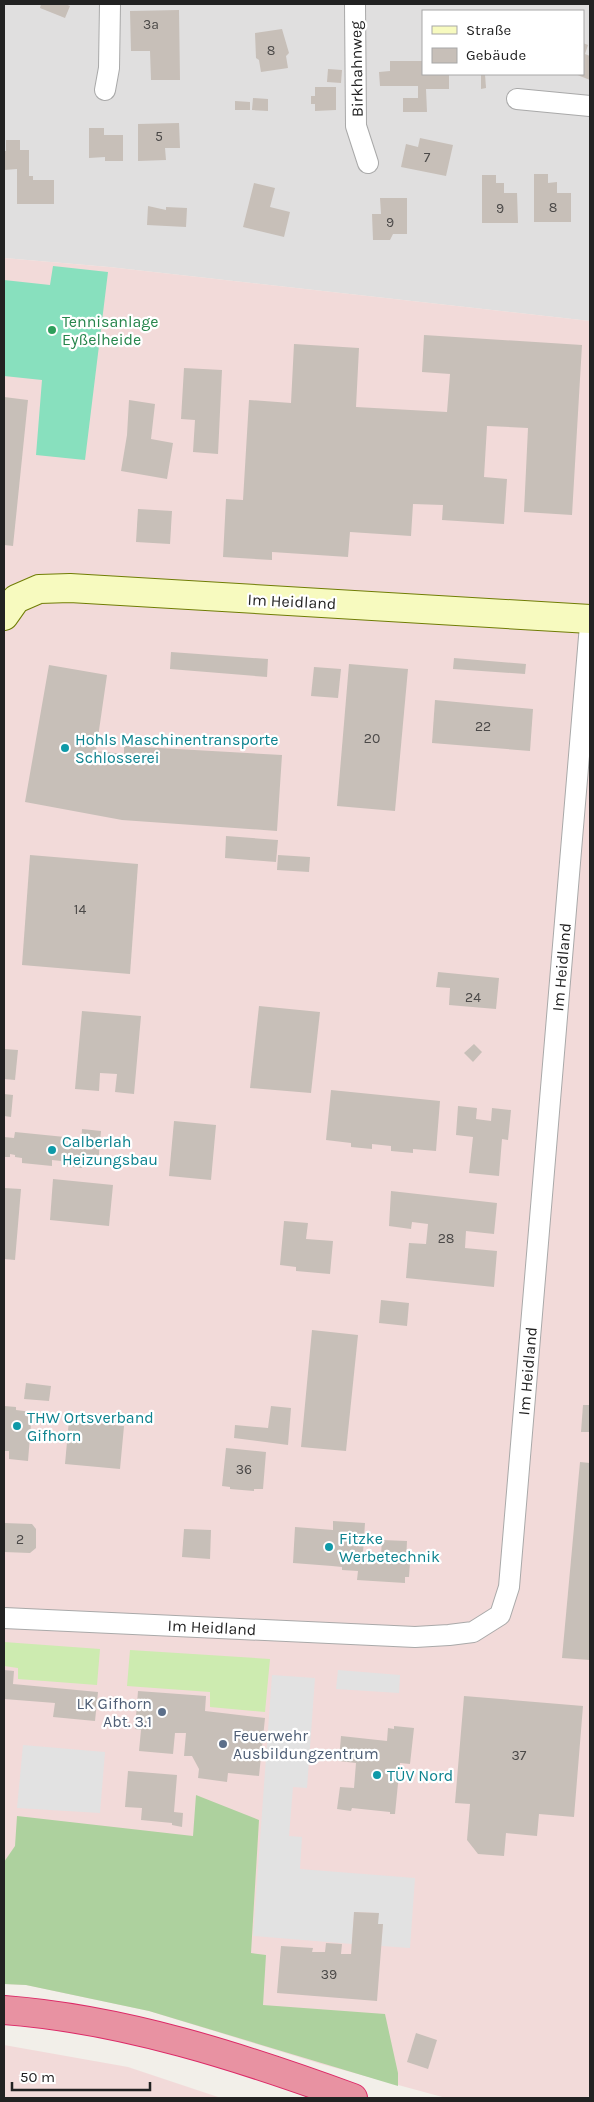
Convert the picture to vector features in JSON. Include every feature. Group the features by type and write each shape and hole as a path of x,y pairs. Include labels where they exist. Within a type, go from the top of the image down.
{"highway":[{"path":"4,2010 27,2012 133,2030 227,2056 353,2098"}],"street":[{"path":"105,90 110,68 110,4"},
{"name":"Birkhahnweg","path":"355,4 356,126 368,163"},
{"path":"517,99 590,106"},
{"name":"Im Heidland","path":"4,616 16,598 39,589 70,588 590,619"},
{"name":"Im Heidland","path":"4,1618 449,1636 474,1632 500,1615 509,1587 590,626"}],"shaded area":[{"path":"4,4 590,4 590,321 109,267 4,258"},
{"path":"4,258 109,267 590,321 590,2096 583,2098 446,2098 321,2064 149,2011 26,1985 4,1984"},
{"path":"338,1670 400,1675 399,1693 336,1689"},
{"path":"272,1675 315,1678 307,1788 293,1787 289,1836 302,1837 300,1869 415,1878 410,1948 381,1946 383,1924 378,1924 378,1913 354,1912 352,1944 253,1936"},
{"path":"23,1745 105,1752 100,1813 17,1808"},
{"path":"4,2045 128,2067 221,2098 4,2098"}],"green space":[{"name":"Tennisanlage Eyßelheide","path":"53,266 108,272 85,460 36,455 42,380 4,376 4,280 50,285"},
{"path":"4,1642 100,1649 97,1685 18,1679 18,1668 4,1666"},
{"path":"130,1650 270,1659 265,1712 210,1707 210,1692 127,1686"},
{"path":"196,1795 259,1820 251,1953 266,1955 263,2005 385,2014 398,2073 398,2086 149,2011 26,1985 4,1984 4,1862 15,1846 17,1816 193,1836"}],"building":[{"path":"41,4 65,4 70,6 65,18 40,8"},
{"path":"179,10 180,80 151,80 150,51 131,51 130,11"},
{"path":"282,29 289,53 286,56 288,68 261,72 259,60 256,58 255,33"},
{"path":"584,43 588,45 585,54 590,56 590,80 578,75 584,75"},
{"path":"390,61 422,61 422,75 449,75 449,89 426,89 427,112 403,112 403,98 418,98 418,86 380,86 379,72 390,71"},
{"path":"328,69 342,70 341,83 327,82"},
{"path":"481,75 485,75 486,88 481,89"},
{"path":"315,87 336,87 336,110 315,111 315,104 311,104 311,96 315,96"},
{"path":"253,98 268,99 268,111 252,110"},
{"path":"235,101 250,102 250,110 235,110"},
{"path":"179,123 180,148 165,148 166,160 138,161 138,124"},
{"path":"89,128 104,128 104,135 123,135 123,161 105,161 105,157 89,158"},
{"path":"420,138 453,145 446,176 401,167 406,144 418,147"},
{"path":"6,140 20,140 20,150 29,150 29,176 33,176 33,180 54,180 54,204 17,204 17,169 4,170"},
{"path":"534,174 548,174 548,183 557,182 557,193 571,193 571,222 534,222"},
{"path":"482,175 496,175 496,183 504,183 504,193 517,193 518,223 482,223"},
{"path":"254,183 275,188 270,207 290,212 284,237 243,227"},
{"path":"380,198 407,198 407,234 393,234 390,240 373,240 372,214 381,214"},
{"path":"148,206 166,210 166,207 187,208 186,227 147,225"},
{"path":"424,335 582,345 572,515 524,512 528,428 487,426 484,477 507,479 504,524 442,520 443,505 413,504 411,536 350,532 348,557 272,552 272,560 223,557 226,499 243,500 249,400 291,403 294,344 359,348 356,407 447,412 450,374 422,372"},
{"path":"184,368 222,370 218,454 193,452 195,420 181,419"},
{"path":"4,397 28,400 13,546 4,545"},
{"path":"129,400 155,404 151,439 173,443 167,479 121,471 127,435"},
{"path":"138,509 172,511 170,544 136,542"},
{"path":"171,652 268,659 267,677 170,669"},
{"path":"454,658 526,664 525,674 453,669"},
{"path":"349,664 408,669 395,811 337,806"},
{"name":"Hohls Maschinentransporte Schlosserei","path":"49,665 107,675 96,751 124,754 124,746 282,755 277,831 122,820 25,802"},
{"path":"314,667 341,669 338,698 311,696"},
{"path":"435,700 533,709 530,751 432,743"},
{"path":"226,836 278,840 276,862 225,858"},
{"path":"30,855 138,864 130,974 22,965"},
{"path":"278,855 310,857 309,872 277,870"},
{"path":"438,972 499,978 496,1009 449,1005 450,988 436,987"},
{"path":"259,1006 320,1012 311,1093 250,1088"},
{"path":"82,1011 141,1016 134,1094 115,1092 117,1074 100,1073 99,1091 75,1089"},
{"path":"474,1044 482,1052 473,1062 464,1053"},
{"path":"4,1049 18,1050 15,1080 4,1079"},
{"path":"331,1090 440,1101 436,1151 413,1149 413,1153 391,1151 391,1146 372,1144 372,1149 351,1147 351,1143 326,1140"},
{"path":"4,1094 13,1095 11,1117 4,1116"},
{"path":"458,1106 477,1108 476,1119 491,1121 492,1108 511,1110 508,1140 502,1139 499,1176 469,1173 473,1137 456,1135"},
{"path":"174,1121 216,1125 211,1180 169,1176"},
{"name":"Calberlah Heizungsbau","path":"82,1129 101,1131 98,1164 83,1162 82,1168 61,1166 61,1161 52,1160 52,1166 22,1163 22,1158 10,1154 10,1157 4,1157 4,1137 14,1138 15,1132 65,1137 64,1143 81,1145"},
{"path":"53,1179 113,1185 109,1226 50,1220"},
{"path":"4,1188 21,1189 15,1260 4,1259"},
{"path":"391,1191 497,1203 494,1234 466,1231 465,1248 497,1251 494,1287 406,1278 409,1243 426,1244 428,1224 412,1222 411,1229 389,1226"},
{"path":"284,1221 308,1223 306,1239 333,1241 330,1274 296,1271 296,1267 280,1265"},
{"path":"381,1300 409,1303 407,1326 379,1323"},
{"path":"312,1330 358,1335 346,1451 301,1447"},
{"path":"26,1383 51,1386 49,1401 24,1399"},
{"path":"583,1405 590,1405 590,1432 581,1432"},
{"name":"THW Ortsverband Gifhorn","path":"4,1406 16,1407 16,1410 32,1412 28,1461 9,1459 9,1451 4,1451"},
{"path":"271,1406 291,1408 288,1445 234,1438 235,1425 268,1428"},
{"path":"69,1420 124,1426 120,1469 65,1464"},
{"path":"226,1448 266,1452 263,1489 254,1489 254,1491 230,1489 230,1487 222,1486"},
{"path":"580,1462 590,1463 590,1660 562,1658"},
{"name":"Fitzke Werbetechnik","path":"333,1521 365,1523 363,1553 381,1555 382,1540 407,1541 406,1562 410,1563 409,1577 405,1577 405,1583 357,1580 358,1571 342,1570 342,1567 293,1563 295,1527 333,1530"},
{"path":"4,1523 32,1524 36,1529 36,1548 30,1553 4,1552"},
{"path":"184,1529 211,1530 210,1559 182,1557"},
{"path":"4,1670 14,1671 13,1684 98,1692 95,1721 53,1717 55,1703 4,1699"},
{"name":"Feuerwehr Ausbildungzentrum","path":"138,1691 206,1696 205,1711 265,1718 259,1776 228,1773 227,1782 198,1778 199,1769 192,1756 184,1756 186,1733 175,1733 173,1754 139,1751 141,1730 135,1729"},
{"path":"464,1696 583,1706 574,1817 539,1814 537,1836 506,1833 504,1856 478,1854 467,1840 470,1804 455,1803"},
{"name":"TÜV Nord","path":"394,1726 414,1728 410,1764 400,1763 395,1814 352,1808 351,1811 337,1809 340,1787 354,1788 356,1763 339,1761 341,1736 387,1741 388,1728 394,1729"},
{"path":"128,1771 177,1775 174,1812 183,1813 182,1827 172,1825 172,1823 141,1820 142,1808 125,1807"},
{"path":"354,1912 379,1913 378,1924 383,1924 377,2001 277,1993 281,1946 313,1948 312,1952 325,1952 326,1943 342,1944 341,1954 351,1954"},
{"path":"416,2033 437,2040 428,2069 407,2062"}],"place":[{"name":"Tennisanlage Eyßelheide","path":"52,330"},
{"name":"Hohls Maschinentransporte Schlosserei","path":"65,748"},
{"name":"Calberlah Heizungsbau","path":"52,1150"},
{"name":"THW Ortsverband Gifhorn","path":"17,1426"},
{"name":"Fitzke Werbetechnik","path":"329,1547"},
{"name":"LK Gifhorn Abt. 3.1","path":"162,1712"},
{"name":"Feuerwehr Ausbildungzentrum","path":"223,1744"},
{"name":"TÜV Nord","path":"377,1775"}]}
